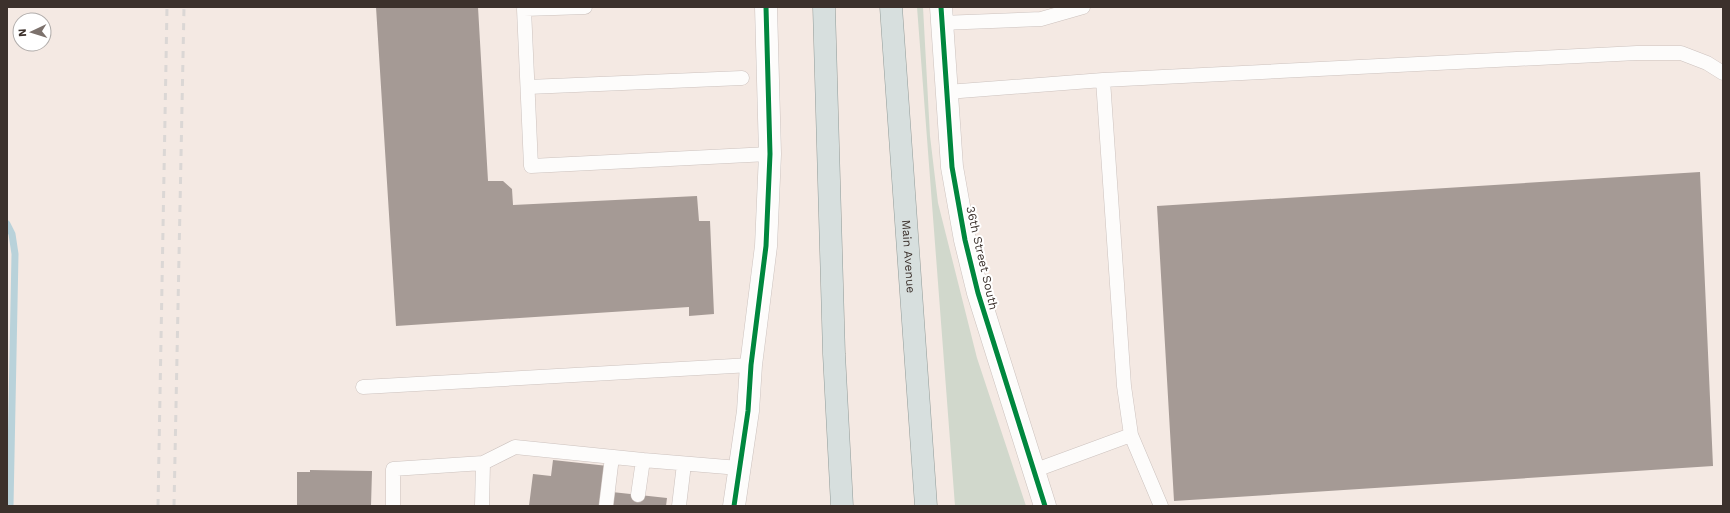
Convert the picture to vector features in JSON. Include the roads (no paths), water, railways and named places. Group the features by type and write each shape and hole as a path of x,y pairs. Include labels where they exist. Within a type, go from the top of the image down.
{"main road":[{"path":"824,7 834,354 842,506"},
{"name":"Main Avenue","path":"891,7 926,506"}],"street":[{"path":"734,506 748,411 751,365 766,246 770,154 766,7"},
{"name":"36th Street South","path":"941,15 952,167 965,240 978,293 1045,506"}],"lane":[{"path":"585,7 524,9 531,166 770,154"},
{"path":"941,15 1041,19 1083,7"},
{"path":"947,92 1103,80 1637,53 1681,53 1708,63 1723,73"},
{"path":"528,87 742,78"},
{"path":"1103,80 1124,386 1131,435 1161,506"},
{"path":"363,387 751,365"},
{"path":"1034,471 1131,435"},
{"path":"393,506 393,469 483,463 515,447 739,468"},
{"path":"606,506 612,456"},
{"path":"638,495 643,460"},
{"path":"482,506 483,463"},
{"path":"679,506 684,464"}],"waterway":[{"path":"7,224 12,234 15,254 10,506"}],"railway":[{"path":"158,506 167,7"},
{"path":"174,506 184,7"}]}
